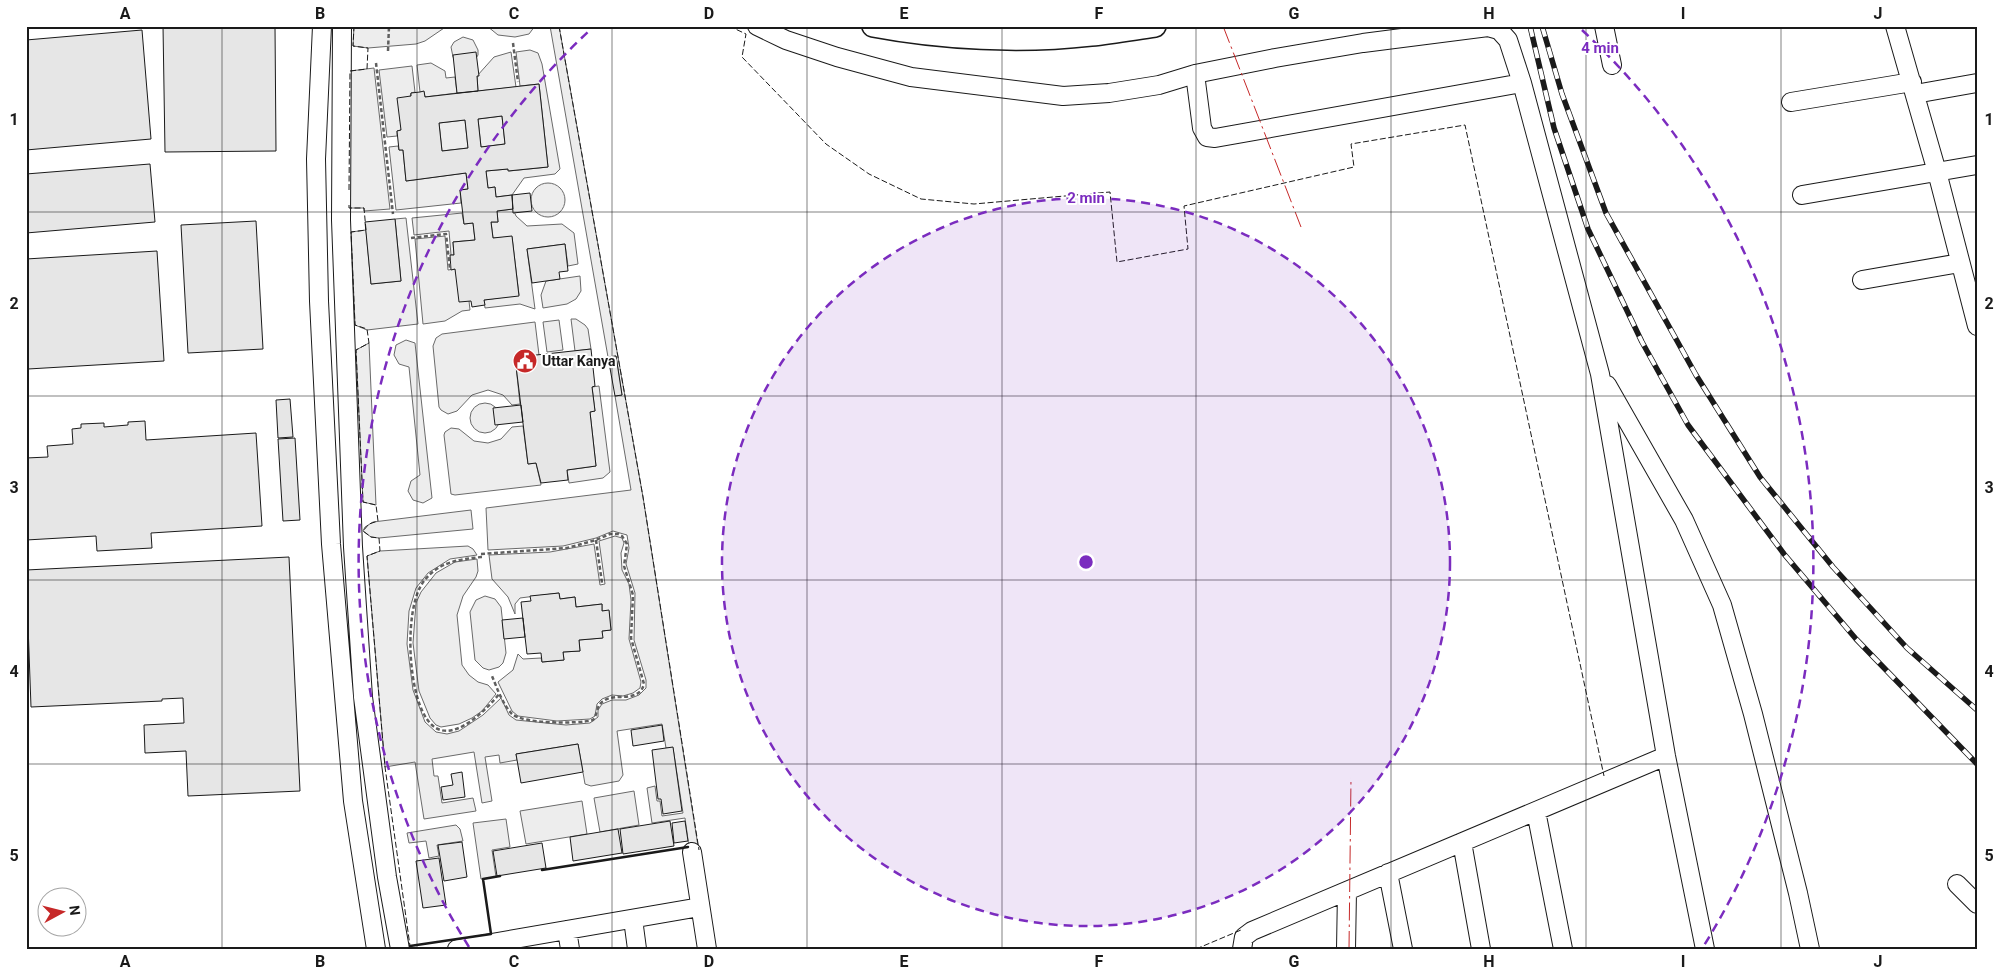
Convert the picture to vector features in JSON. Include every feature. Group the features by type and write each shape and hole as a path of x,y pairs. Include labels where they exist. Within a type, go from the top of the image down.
{"main road":[{"path":"873,26 910,32 998,38 1030,38 1090,36 1155,26"}],"street":[{"path":"322,26 316,159 319,301 331,544 353,801 376,949"},
{"path":"342,26 340,220 351,516 362,697 387,877 400,949"},
{"path":"757,26 786,40 837,57 911,77 1063,96 1109,94 1158,85 1194,74 1363,43 1488,27 1499,30 1508,40 1522,83 1600,374 1666,756 1705,949"},
{"path":"1604,26 1612,65"},
{"path":"1895,26 1937,172 1977,326"},
{"path":"320,55 341,56"},
{"path":"1194,74 1202,128 1207,137 1215,138 1442,99 1522,83"},
{"path":"1791,102 1913,88 1977,83"},
{"path":"1802,195 1977,165"},
{"path":"1862,280 1960,263"},
{"path":"1600,374 1684,520 1722,605 1753,714 1798,893 1810,949"},
{"path":"325,430 348,429"},
{"path":"1242,949 1244,937 1252,931 1666,756"},
{"path":"1536,811 1563,949"},
{"path":"1462,842 1481,949"},
{"path":"692,852 707,949"},
{"path":"1388,873 1403,949"},
{"path":"1957,884 1977,904"},
{"path":"1346,949 1347,891"},
{"path":"457,949 501,945 567,930 700,907"},
{"path":"633,919 638,949"},
{"path":"567,930 570,949"}],"path":[{"path":"388,51 389,26"},
{"path":"513,43 518,82"},
{"path":"376,63 393,214"},
{"path":"411,238 446,234 450,268"},
{"path":"492,676 511,712 517,718 566,723 593,720 597,715 598,706 604,700 630,696 642,690 644,684 631,638 634,606 631,586 624,566 627,544 625,539 618,534 610,534 567,548 482,555 451,562 440,567 423,582 414,602 410,644 419,702 431,724 438,728 452,730 464,725 480,715 500,693"},
{"path":"596,540 602,583"}],"shaded area":[{"path":"354,26 447,26 425,41 416,44 368,48 353,46"},
{"path":"487,26 535,26 529,34 515,37 498,35"},
{"path":"550,26 559,26 643,497 698,846 689,847 685,818 652,823 647,788 655,786 662,816 683,813 673,748 666,748 662,724 617,731 623,775 619,781 591,786 585,784 578,744 516,754 517,760 500,763 499,755 485,757 492,801 482,803 474,752 432,759 434,776 438,776 442,803 473,798 476,811 424,819 415,762 385,767 367,556 380,551 468,546 477,555 450,559 428,573 416,588 409,611 407,644 413,690 425,722 436,732 447,734 459,731 483,715 501,698 509,715 516,720 566,725 590,723 598,717 598,710 602,704 612,700 626,700 639,695 646,688 646,680 634,640 635,593 626,564 629,548 627,535 613,531 596,538 563,546 488,550 486,508 631,490 615,396 622,395 616,356 608,357"},
{"path":"463,37 473,40 478,50 478,55 475,60 456,62 451,47 454,42"},
{"path":"530,50 538,53 542,64 560,169 555,174 524,178 512,195 496,197 495,187 488,188 486,171 548,167 539,84 520,86 516,52"},
{"path":"511,52 516,87 478,91 477,76 494,57"},
{"path":"431,63 445,71 446,78 455,77 457,93 425,97 424,92 420,92 417,65"},
{"path":"412,66 415,92 411,93 401,130 397,131 397,136 387,137 379,70"},
{"path":"374,68 390,209 364,211 364,208 349,208 350,71"},
{"path":"502,116 505,144 481,147 478,119"},
{"path":"465,120 468,148 442,151 439,123"},
{"path":"398,146 399,150 403,150 406,181 466,173 468,189 460,190 461,203 396,210 389,147"},
{"path":"548,183 555,184 560,188 564,193 564,207 560,212 555,216 548,217 541,216 536,212 532,207 531,200 532,193 536,188 541,184"},
{"path":"513,209 516,216 527,226 562,224 574,233 578,264 568,266 565,244 527,249 535,309 520,304 485,308 484,300 519,295 512,237 493,238 491,222 498,222 497,211"},
{"path":"462,213 464,224 473,223 475,240 453,242 454,255 451,255 449,231 414,235 412,218"},
{"path":"406,218 418,324 367,330 355,325 351,232 366,230 371,284 401,281 395,219"},
{"path":"445,236 448,270 455,269 469,301 470,310 462,311 445,321 423,324 415,239"},
{"path":"580,276 581,291 576,299 567,304 543,308 541,295 546,281"},
{"path":"571,319 576,319 588,329 591,349 575,351"},
{"path":"559,320 563,350 547,352 543,322"},
{"path":"535,322 539,355 528,365 516,366 520,404 512,405 503,395 488,390 472,395 457,411 448,414 441,410 439,407 433,346 436,338 442,334"},
{"path":"406,340 415,343 432,498 423,503 413,500 408,491 411,481 420,475 409,367 399,364 394,355 396,345"},
{"path":"369,343 376,505 363,502 356,350"},
{"path":"599,386 610,472 603,478 569,483 567,470 596,466 590,412 595,411 592,387"},
{"path":"485,403 496,407 500,418 496,429 485,433 474,429 470,418 474,407"},
{"path":"523,426 528,464 536,463 541,485 451,494 445,432 451,428 459,429 474,441 488,443 501,439 512,427"},
{"path":"471,510 473,529 379,538 371,537 363,531 365,527 373,522"},
{"path":"615,536 622,538 624,543 621,553 622,570 629,584 631,600 629,639 641,682 640,688 633,693 623,696 612,695 602,699 597,704 595,716 590,719 557,721 518,716 512,711 498,682 513,670 518,654 523,659 541,658 542,662 564,660 563,652 580,651 579,640 602,638 602,631 611,630 609,611 602,611 602,604 576,607 575,597 560,599 559,593 520,598 515,604 515,614 508,597 492,579 489,555 550,552 594,544 600,585 605,584 599,541"},
{"path":"477,559 478,571 476,577 463,596 457,615 462,665 469,675 478,682 488,685 496,694 482,711 472,718 459,724 441,727 436,725 430,718 419,691 413,643 416,603 421,592 436,573 455,562"},
{"path":"485,596 495,599 501,607 506,653 503,663 499,667 489,670 483,668 475,660 470,612 476,600"},
{"path":"634,791 639,825 600,832 594,798"},
{"path":"582,801 587,834 526,844 520,811"},
{"path":"506,819 510,847 492,850 496,877 481,879 473,823"},
{"path":"456,825 460,829 463,841 437,845 439,856 429,858 426,841 409,843 407,833"}],"building":[{"path":"163,26 275,26 276,151 165,152"},
{"path":"142,30 151,139 26,150 26,40"},
{"path":"476,52 479,76 477,76 478,91 457,93 453,55"},
{"path":"539,84 548,167 486,171 488,188 495,187 496,197 512,195 513,209 497,211 498,222 491,222 493,238 512,236 519,296 484,300 485,305 472,307 471,301 459,302 455,269 451,270 450,255 454,255 453,242 475,240 473,223 464,224 460,190 468,189 466,173 406,181 403,150 399,150 397,131 401,130 397,98 411,96 411,93 424,91 425,97","holes":["502,116 505,144 481,147 478,119","465,120 468,148 442,151 439,123"]},
{"path":"150,164 155,222 26,233 26,174"},
{"path":"530,193 532,211 513,213 512,195"},
{"path":"395,219 401,281 371,284 365,222"},
{"path":"256,221 263,349 188,353 181,225"},
{"path":"565,244 568,271 559,272 560,279 532,283 527,249"},
{"path":"157,251 164,361 28,369 26,259"},
{"path":"591,349 595,386 592,387 595,411 590,412 596,466 567,470 568,480 541,483 536,463 528,464 516,366 528,365 527,356"},
{"path":"616,356 622,395 615,396 608,357"},
{"path":"290,399 293,437 278,438 276,400"},
{"path":"521,405 523,422 495,425 493,408"},
{"path":"145,421 146,440 256,433 262,526 151,533 152,548 97,551 96,536 26,540 26,458 48,457 47,446 73,444 72,429 81,428 81,424 104,423 104,427"},
{"path":"295,438 300,520 283,521 278,439"},
{"path":"289,557 300,791 188,796 186,751 145,753 144,725 184,723 183,698 162,699 162,701 31,707 26,570"},
{"path":"559,593 560,599 575,597 576,607 602,604 602,611 609,610 611,630 602,631 603,638 579,640 580,651 563,652 564,660 542,662 541,653 527,654 521,602 531,601 530,596"},
{"path":"523,618 525,637 504,639 502,620"},
{"path":"662,725 664,741 633,746 631,730"},
{"path":"578,744 583,772 521,783 516,754"},
{"path":"673,747 682,811 663,814 661,799 658,799 652,750"},
{"path":"462,772 465,797 443,800 441,787 453,785 451,774"},
{"path":"670,821 674,846 623,854 620,829"},
{"path":"685,821 688,841 674,843 672,823"},
{"path":"618,829 622,853 573,861 570,837"},
{"path":"462,842 467,877 444,881 438,845"},
{"path":"542,843 546,868 497,876 493,851"},
{"path":"439,858 446,905 423,908 416,861"}],"railway":[{"path":"1530,26 1554,128 1588,229 1642,342 1688,425 1784,554 1856,639 1977,764"},
{"path":"1542,26 1562,94 1606,213 1696,375 1760,477 1833,567 1907,648 1977,710"}],"fence":[{"path":"349,190 350,71 367,69 368,48 353,46 354,26"},
{"path":"559,26 643,497 699,850"},
{"path":"729,26 746,34 742,57 826,144 869,174 921,199 974,204 1110,192 1117,262 1188,249 1184,206 1354,167 1351,144 1465,125 1604,776"},
{"path":"349,205 349,208 364,208 366,230 351,232 355,325 367,329 369,343 356,350 363,502 376,505 378,521 369,524 363,531 371,537 379,538 380,551 367,556 385,767 410,946"},
{"path":"1196,949 1241,930"}],"wall":[{"path":"542,870 688,847"},
{"path":"410,946 491,934 483,879 500,876"}],"power":[{"path":"1223,26 1301,227"},
{"path":"1349,949 1351,778"}],"place":[{"name":"Uttar Kanya","path":"525,361"}]}
